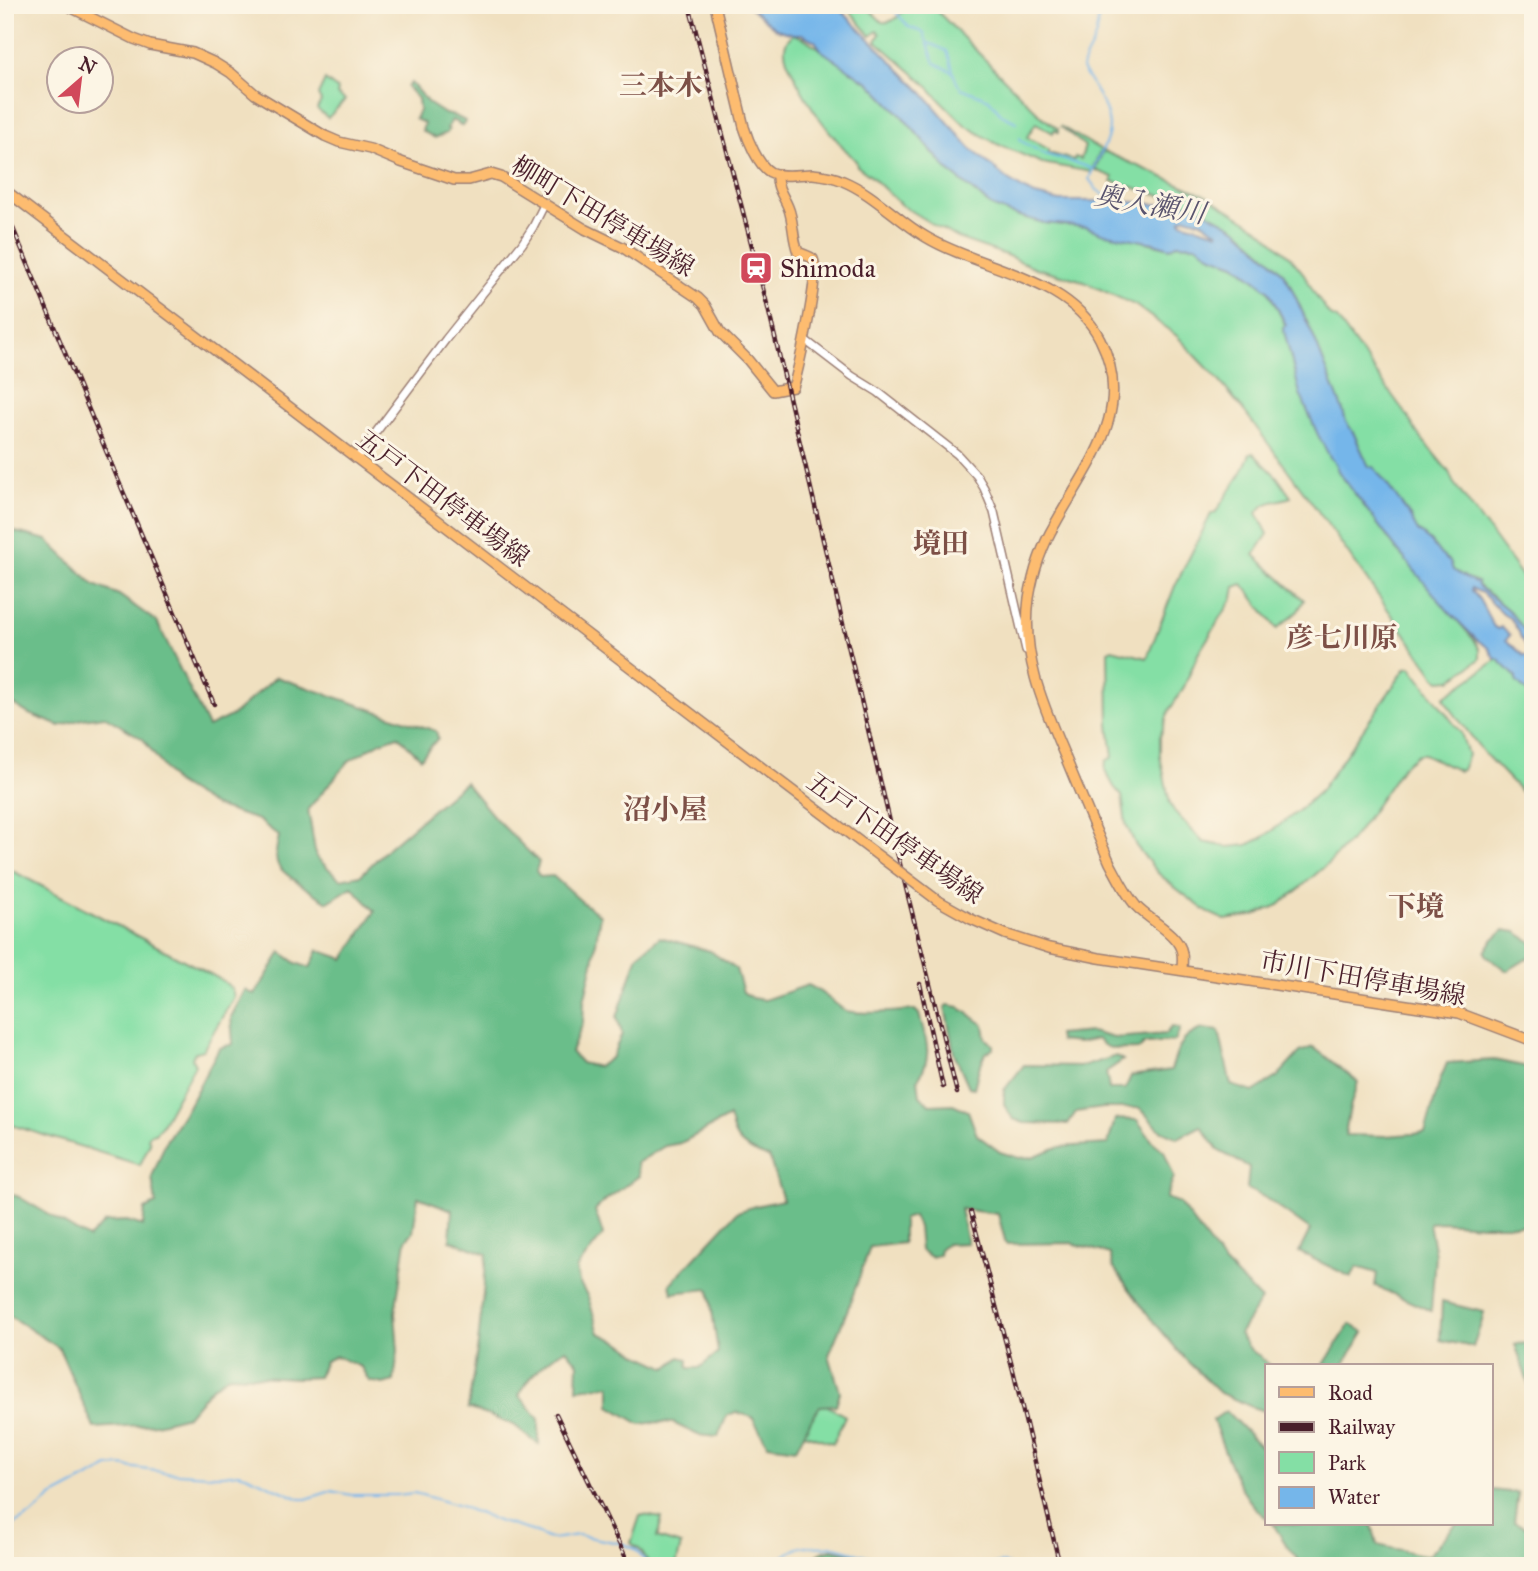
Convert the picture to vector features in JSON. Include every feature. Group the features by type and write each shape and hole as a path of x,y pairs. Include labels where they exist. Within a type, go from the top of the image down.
{"main road":[{"name":"柳町下田停車場線","path":"66,5 134,39 150,45 193,53 215,63 255,94 339,142 370,149 454,180 494,175 585,229 622,247 698,298 720,332 748,360 773,391 793,387 806,340 815,264 796,248 788,207 777,185 777,174"},
{"path":"715,5 744,127 749,142 766,169 777,174 811,174 845,181 911,228 945,248 1056,294 1077,310 1099,337 1107,355 1113,399 1107,427 1092,461 1049,536 1038,564 1029,601 1031,661 1044,706 1120,882 1135,905 1174,938 1183,954 1182,970"},
{"name":"五戸下田停車場線","path":"5,190 937,900 1005,934 1049,948 1182,970"},
{"name":"市川下田停車場線","path":"1182,970 1459,1013 1533,1041"}],"street":[{"path":"356,458 522,244 545,203"},
{"path":"806,340 852,376 878,392 947,446 971,469 984,488 994,512 1031,661"},
{"path":"1013,590 1029,601"},
{"path":"1015,602 1029,601"}],"green space":[{"path":"856,5 865,5 882,22 886,22 897,18 906,5 931,5 1041,116 1058,129 1058,132 1054,130 1053,133 1036,123 1027,137 1048,149 1048,153 1074,160 1075,157 1081,159 1085,146 1060,126 1101,150 1091,172 1042,163 997,144 964,124 927,85 876,41 880,34 877,31 871,36 850,11"},
{"path":"793,34 804,38 869,82 948,170 991,206 1044,223 1087,227 1170,248 1177,244 1197,245 1213,256 1235,264 1268,290 1286,326 1283,328 1331,459 1398,551 1475,641 1480,650 1480,659 1451,680 1440,681 1435,676 1245,412 1177,336 1135,305 1080,280 1036,268 960,239 935,226 901,205 857,166 856,161 813,109 799,86 786,57 785,47"},
{"path":"325,80 338,90 337,94 345,100 328,118 317,109 321,101 318,95"},
{"path":"411,83 428,103 445,114 465,121 463,126 452,120 447,133 435,138 422,131 424,123 415,119 419,110 418,99 407,87"},
{"path":"1103,151 1205,195 1260,229 1291,258 1330,316 1337,319 1533,591 1533,641 1509,611 1477,582 1453,570 1450,562 1418,531 1372,468 1369,468 1346,422 1312,333 1283,273 1236,228 1196,206 1112,181 1113,177 1095,170"},
{"path":"1253,453 1277,477 1291,497 1268,504 1257,513 1268,534 1254,555 1304,600 1298,611 1277,629 1243,584 1235,587 1233,598 1198,654 1184,687 1169,711 1160,737 1160,756 1170,804 1174,811 1203,842 1228,847 1247,845 1262,838 1321,790 1406,668 1411,667 1461,733 1468,755 1462,770 1459,771 1424,754 1418,754 1403,766 1357,833 1300,888 1279,905 1255,915 1225,920 1207,912 1158,873 1136,846 1126,824 1122,796 1105,770 1106,761 1113,757 1109,725 1108,651 1112,649 1147,658 1175,586 1211,514 1215,513"},
{"path":"5,525 16,532 47,540 94,585 119,595 157,622 208,727 233,715 276,677 436,731 438,738 421,758 398,736 381,742 349,761 308,809 316,857 340,879 361,875 389,847 465,782 495,818 539,862 536,871 540,877 553,876 600,915 584,1001 583,1023 571,1052 581,1063 598,1067 612,1057 622,1034 617,1017 638,955 660,937 710,951 736,969 743,992 752,998 764,1000 808,985 850,1012 915,1010 919,1014 927,1047 926,1062 918,1079 920,1096 930,1105 953,1104 968,1111 977,1135 1000,1152 1019,1158 1032,1157 1058,1147 1108,1144 1115,1119 1137,1120 1153,1142 1164,1151 1174,1177 1166,1198 1179,1203 1223,1262 1261,1300 1239,1334 1251,1350 1268,1364 1265,1364 1265,1411 1220,1393 1186,1360 1113,1267 1110,1254 1072,1243 1006,1244 998,1214 960,1209 967,1243 946,1244 940,1248 939,1255 931,1257 920,1250 918,1227 913,1216 903,1219 903,1243 870,1247 829,1355 840,1392 836,1405 820,1406 796,1449 768,1445 752,1417 737,1412 727,1415 718,1437 698,1435 673,1423 640,1424 610,1406 610,1385 577,1389 578,1363 566,1349 539,1368 519,1395 539,1419 539,1445 514,1425 468,1408 487,1254 450,1240 452,1210 418,1197 413,1232 406,1240 395,1313 398,1351 394,1381 383,1384 369,1381 361,1367 336,1356 325,1361 318,1377 229,1375 211,1388 187,1416 156,1424 94,1428 59,1348 5,1313 5,1192 19,1197 88,1238 105,1222 127,1221 143,1226 145,1209 156,1204 152,1177 166,1141 188,1107 219,1048 233,1044 231,1017 245,990 255,995 281,952 296,963 310,968 318,950 344,959 375,911 352,887 328,902 294,880 278,865 276,850 279,836 258,820 214,806 174,782 143,739 104,716 60,726 29,714 5,699","holes":["729,1117 735,1135 754,1152 769,1157 783,1200 737,1212 670,1284 672,1293 709,1289 718,1353 699,1368 688,1368 688,1359 680,1357 667,1368 599,1333 576,1269 603,1235 595,1210 639,1176 637,1163 665,1146 681,1143"]},
{"path":"1498,659 1527,692 1533,695 1533,804 1484,753 1444,697"},
{"path":"5,867 218,978 233,993 234,997 203,1050 195,1052 192,1058 195,1065 160,1128 150,1134 150,1143 140,1165 5,1123"},
{"path":"1504,930 1516,932 1533,943 1533,955 1507,971 1485,952"},
{"path":"945,1007 959,1007 984,1025 986,1038 993,1045 979,1068 974,1088 969,1087 954,1053"},
{"path":"1171,1027 1180,1028 1175,1041 1145,1043 1139,1049 1110,1048 1097,1039 1079,1043 1059,1041 1058,1035 1091,1032 1114,1038 1166,1034"},
{"path":"1202,1029 1219,1031 1231,1085 1253,1092 1278,1076 1300,1052 1313,1047 1358,1082 1345,1135 1425,1133 1447,1063 1494,1060 1533,1068 1533,1225 1429,1223 1435,1255 1431,1311 1375,1286 1377,1273 1357,1267 1351,1277 1299,1252 1310,1230 1264,1197 1247,1189 1249,1167 1219,1151 1201,1126 1178,1138 1160,1130 1140,1108 1103,1108 1076,1112 1068,1124 1024,1123 1013,1119 1004,1105 1004,1090 1024,1065 1085,1066 1116,1056 1123,1060 1106,1072 1109,1089 1125,1089 1131,1076 1171,1070 1184,1040"},
{"path":"1442,1302 1484,1312 1473,1347 1440,1340"},
{"path":"1350,1324 1364,1332 1344,1364 1324,1364"},
{"path":"1533,1343 1533,1364 1530,1368 1533,1388 1530,1389 1515,1344"},
{"path":"824,1404 845,1416 833,1443 803,1432 819,1405"},
{"path":"1226,1411 1265,1451 1265,1516 1248,1499 1241,1487 1213,1420"},
{"path":"1533,1444 1533,1479 1524,1481 1528,1448"},
{"path":"1492,1490 1518,1493 1514,1522 1533,1527 1533,1566 1303,1566 1274,1526 1372,1526 1377,1545 1428,1556 1454,1526 1492,1526"},
{"path":"640,1516 662,1518 657,1538 681,1545 676,1566 650,1565 640,1550 631,1543"},
{"path":"832,1549 886,1562 887,1566 811,1566 819,1554"}],"water":[{"name":"奥入瀬川","path":"747,5 836,5 924,94 969,147 1008,180 1035,195 1060,201 1185,204 1196,206 1236,228 1271,260 1290,285 1312,333 1346,422 1369,467 1374,467 1418,531 1450,562 1453,570 1477,582 1478,586 1509,611 1533,641 1533,695 1495,659 1489,648 1477,640 1448,611 1398,551 1338,471 1300,394 1283,327 1286,325 1268,290 1235,264 1213,256 1196,245 1177,244 1170,248 1101,233 1087,227 1044,223 991,206 948,170 869,82 822,51 815,41 802,34 776,29","holes":["1186,217 1203,222 1219,233 1181,222 1181,219","1471,588 1482,593 1511,619 1530,656 1524,656 1506,640 1510,635 1501,627 1494,627"]}],"waterway":[{"name":"奥入瀬川","path":"1100,5 1095,36 1082,69 1106,111 1109,130 1089,179 1097,190 1112,200"},
{"path":"894,10 909,27 924,34 935,63 953,72 961,88 989,99 1002,115 1016,122"},
{"path":"929,43 947,51 953,70"},
{"name":"奥入瀬川","path":"1020,138 1044,154 1092,169"},
{"path":"5,1529 33,1514 52,1497 109,1467 121,1466 210,1475 238,1473 300,1499 331,1491 351,1495 414,1493 460,1506 547,1538 578,1535 624,1544 635,1549 649,1566"},
{"path":"769,1566 792,1551 807,1546 832,1546 872,1557 910,1561 921,1566"},
{"path":"988,1566 1003,1563 1009,1566"}],"railway":[{"path":"689,5 767,304 957,1093"},
{"path":"5,209 214,704"},
{"path":"920,984 943,1087"},
{"path":"971,1212 1013,1370 1060,1566"},
{"path":"556,1414 630,1566"}],"place":[{"name":"Shimoda","path":"756,268"}],"district":[{"name":"三本木","path":"661,85"},
{"name":"境田","path":"941,543"},
{"name":"彦七川原","path":"1342,637"},
{"name":"沼小屋","path":"665,809"},
{"name":"下境","path":"1416,906"}]}
